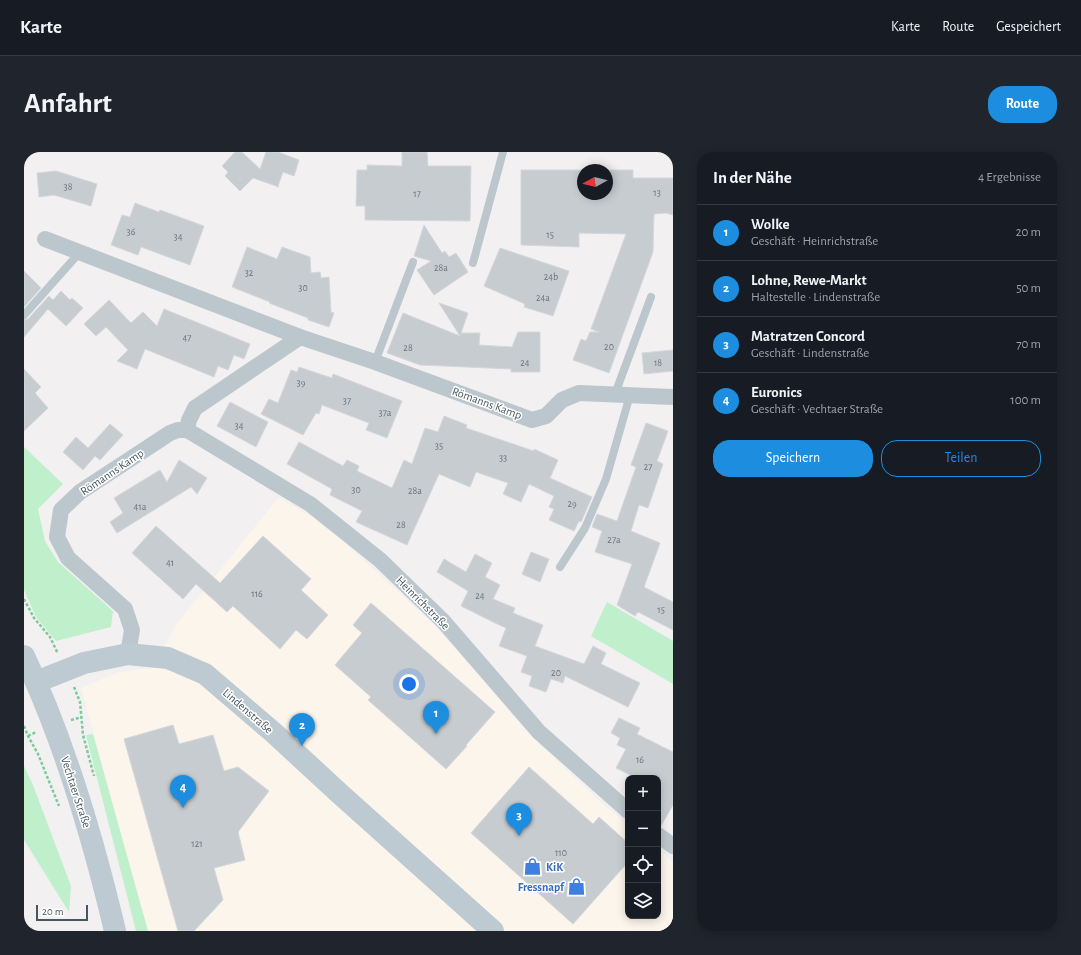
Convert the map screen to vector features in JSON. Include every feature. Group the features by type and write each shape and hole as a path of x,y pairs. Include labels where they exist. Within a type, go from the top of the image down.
{"street":[{"name":"Römanns Kamp","path":"45,239 300,337 375,362 532,420 546,416 562,400 579,393 673,397"},
{"path":"187,430 189,420 195,408 300,337"},
{"name":"Römanns Kamp","path":"128,654 132,630 126,609 68,558 57,537 61,510 80,492 170,433 178,430 187,430"},
{"name":"Heinrichstraße","path":"187,430 310,504 380,560 443,621 539,732 627,811"},
{"name":"Lindenstraße","path":"36,682 84,663 128,654 168,658 205,674 274,733 338,793 493,931"},
{"name":"Vechtaer Straße","path":"24,656 36,682 72,778 103,880 115,931"},
{"path":"661,837 673,846"}],"lane":[{"path":"473,264 503,152"},
{"path":"24,315 80,252"},
{"path":"375,362 413,262"},
{"path":"560,567 586,528 606,478 622,395 651,297"}],"path":[{"path":"24,726 38,754 59,807"}],"shaded area":[{"path":"279,497 313,518 345,543 435,626 533,738 605,806 625,822 625,919 661,919 661,851 673,862 673,931 148,931 81,688 119,672 153,668 176,625"}],"green space":[{"path":"24,447 63,484 38,509 45,541 58,562 113,611 111,627 56,641 36,617 24,590"},
{"path":"607,602 673,641 673,684 591,636"},
{"path":"93,734 148,931 136,931 86,735"},
{"path":"24,766 33,785 71,886 69,912 24,840"}],"building":[{"path":"235,152 242,152 260,169 266,152 278,152 299,160 294,176 283,172 278,186 279,187 253,178 240,191 225,176 228,172 222,166"},
{"path":"402,152 427,152 428,166 471,166 470,221 365,220 365,206 356,206 357,170 367,170 367,165 402,166"},
{"path":"521,170 577,170 577,200 613,200 613,170 633,170 633,178 673,178 673,215 666,213 654,214 653,252 609,373 573,360 581,339 586,341 590,332 599,332 591,329 626,234 579,233 579,247 521,245"},
{"path":"56,171 97,184 91,206 54,195 39,197 37,173"},
{"path":"135,203 159,212 160,210 204,226 190,265 141,247 138,255 111,245 122,215 130,217"},
{"path":"424,225 442,253 445,251 449,257 456,253 468,272 434,295 417,270 431,261 414,256"},
{"path":"247,247 277,259 282,247 310,257 311,273 320,272 321,278 329,277 331,312 334,313 329,327 308,320 308,318 232,287"},
{"path":"500,248 569,271 553,316 524,307 525,304 484,286"},
{"path":"24,271 41,288 24,307"},
{"path":"61,291 70,300 72,298 83,308 66,326 48,309 24,337 24,320 28,319 49,296 53,300"},
{"path":"109,300 131,323 143,312 157,326 164,309 250,344 244,359 234,355 228,370 218,366 214,377 145,349 137,369 117,361 128,350 106,327 96,336 84,324"},
{"path":"439,303 468,313 461,333 480,333 479,345 512,347 518,332 540,332 540,372 511,372 511,369 420,365 387,353 403,313 460,336"},
{"path":"673,350 673,371 644,374 642,353"},
{"path":"299,367 332,378 333,374 402,401 387,438 366,430 369,423 322,405 319,414 316,413 303,435 261,414 269,399 278,403 291,370 297,372"},
{"path":"24,369 41,387 35,393 48,408 24,431"},
{"path":"230,402 268,422 256,447 217,426"},
{"path":"444,416 467,425 466,428 534,451 534,449 558,460 550,478 592,497 581,522 579,521 574,531 549,520 554,509 549,507 554,496 529,484 521,502 503,494 508,483 476,472 470,487 439,474 407,545 356,522 362,511 330,495 332,489 287,464 299,442 343,466 347,460 359,466 357,471 392,488 404,460 412,464 425,428 438,432"},
{"path":"646,423 668,431 657,461 663,464 648,508 639,505 631,531 660,543 644,587 673,602 673,630 638,612 635,616 617,605 632,564 595,552 602,531 592,527 597,514 617,521 636,467 631,465"},
{"path":"110,424 123,435 100,460 95,456 83,470 63,452 76,437 88,448"},
{"path":"179,460 207,478 197,494 191,487 117,533 110,522 123,513 114,498 160,470 167,482"},
{"path":"156,526 220,583 263,536 311,579 301,590 328,615 307,639 296,630 280,649 233,606 227,612 196,584 183,599 132,553"},
{"path":"531,552 549,559 540,582 522,574"},
{"path":"475,554 492,563 485,577 500,585 493,599 515,608 513,613 543,625 535,646 584,664 593,646 606,653 601,664 640,683 628,707 565,676 563,683 551,679 546,692 529,686 532,676 521,672 527,656 499,646 506,628 461,606 468,591 437,572 444,559 466,572"},
{"path":"371,603 495,712 446,769 368,700 371,697 335,665 362,633 353,625"},
{"path":"619,718 640,728 637,734 673,752 673,805 661,826 661,775 630,775 616,768 626,749 617,745 620,738 611,733"},
{"path":"173,725 179,744 213,735 224,771 238,767 269,791 238,832 245,860 214,868 223,900 194,931 178,931 124,739"},
{"path":"529,767 593,824 599,817 625,840 625,865 573,924 471,833"}],"place":[{"name":"Wolke","path":"436,734"},
{"name":"Lohne, Rewe-Markt","path":"302,746"},
{"name":"Euronics","path":"183,808"},
{"name":"Matratzen Concord","path":"519,836"},
{"name":"KiK","path":"533,867"},
{"name":"Fressnapf","path":"577,887"}]}
